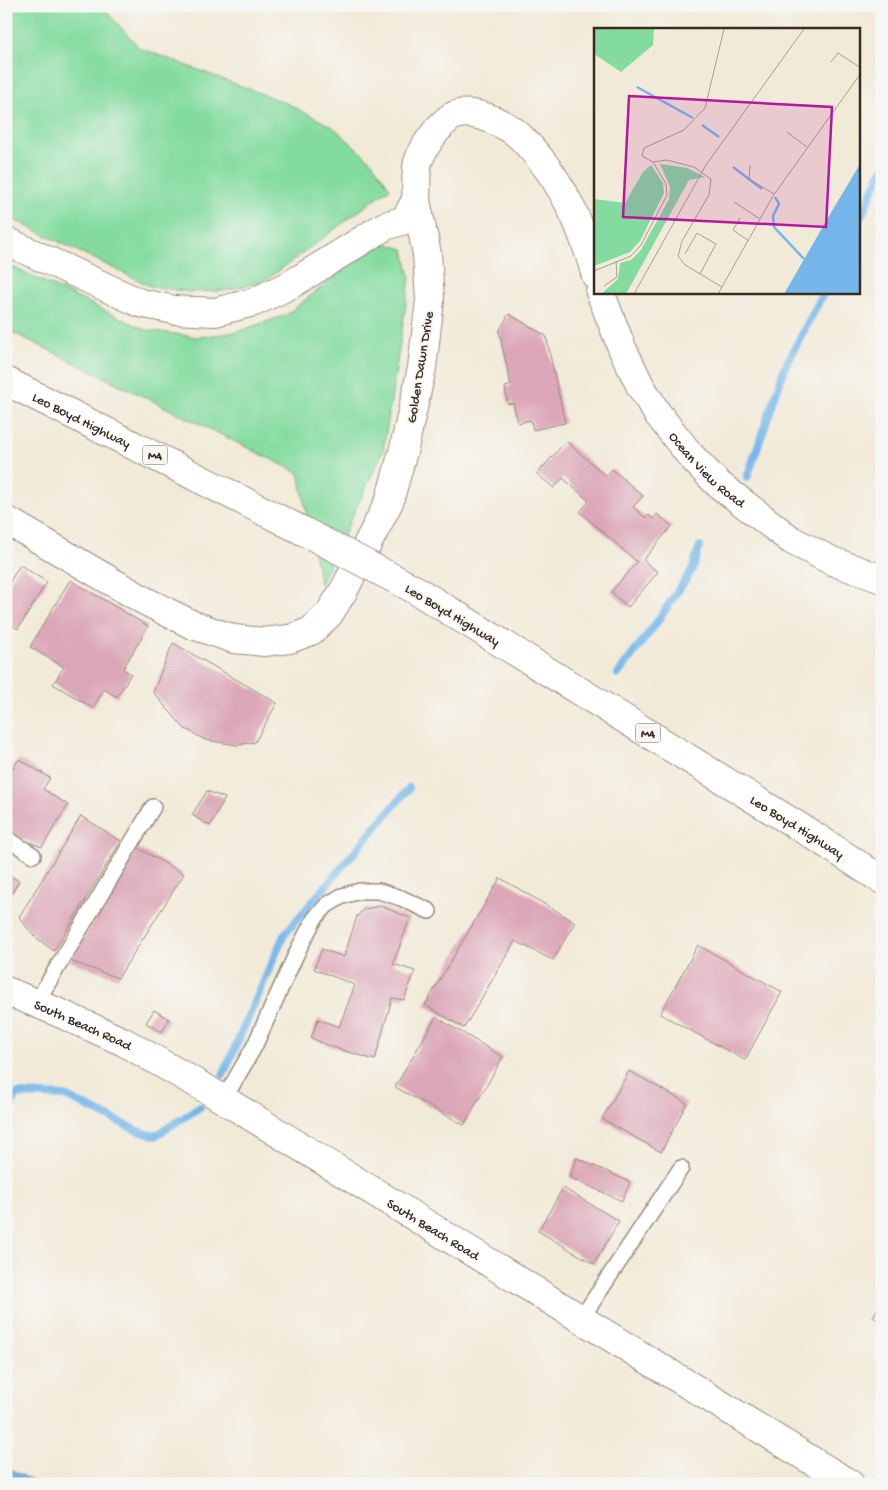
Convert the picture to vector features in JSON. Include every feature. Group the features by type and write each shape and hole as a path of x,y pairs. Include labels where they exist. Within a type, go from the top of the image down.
{"street":[{"path":"6,241 140,303 175,310 215,312 254,302 290,285 385,226 405,220 416,200 418,163 428,141 451,117 461,114 477,114 513,131 541,161 567,202 588,247 594,269"},
{"name":"Golden Dawn Drive","path":"6,520 145,601 193,625 234,639 264,642 290,639 311,631 329,614 344,590 389,502 404,448 422,368 430,300 427,254 416,200"},
{"name":"Ocean View Road","path":"601,294 622,348 640,385 657,413 690,455 717,483 791,540 832,561 882,579"},
{"name":"Leo Boyd Highway","path":"6,381 414,589 819,839 882,880"},
{"name":"South Beach Road","path":"6,991 124,1042 224,1099 850,1484"}],"lane":[{"path":"36,1003 152,807"},
{"path":"6,838 33,855"},
{"path":"224,1099 254,1047 299,948 315,918 327,905 342,896 360,891 379,891 401,898 429,911"},
{"path":"581,1320 681,1168"}],"green space":[{"path":"6,6 103,6 140,48 286,103 333,127 372,162 390,188 265,281 225,291 189,292 150,286 6,216"},
{"path":"385,243 404,249 410,278 383,452 320,584 299,473 6,329 6,264 146,330 197,337 236,332 286,315 366,252"}],"water":[{"path":"6,1467 39,1484 6,1484"}],"building":[{"path":"509,314 546,336 565,423 533,430 531,420 518,423 513,403 508,404 505,387 511,385 499,331"},
{"path":"566,441 606,476 612,469 643,496 633,507 646,518 648,515 653,519 657,514 672,526 643,560 658,572 628,607 611,592 637,562 580,512 589,501 563,478 554,488 537,474"},
{"path":"20,565 47,582 18,629 6,622 6,588"},
{"path":"70,580 148,626 123,669 131,674 117,697 104,689 93,708 53,684 64,667 30,647"},
{"path":"173,643 277,703 255,742 237,745 205,740 184,728 153,692"},
{"path":"19,759 50,778 43,789 68,805 42,847 6,833 6,764 13,768"},
{"path":"207,791 225,798 210,826 192,815"},
{"path":"81,816 121,841 54,951 34,936 19,917"},
{"path":"138,848 184,874 118,978 70,961"},
{"path":"6,873 19,881 6,903"},
{"path":"500,878 575,922 553,960 515,941 464,1028 425,1005"},
{"path":"381,906 410,918 393,964 415,971 404,1000 392,998 375,1060 332,1047 311,1038 318,1019 339,1027 355,985 314,969 322,949 344,957 357,916 364,909"},
{"path":"698,945 782,992 745,1060 660,1014"},
{"path":"154,1010 169,1019 162,1032 146,1023"},
{"path":"436,1017 503,1057 464,1125 395,1087"},
{"path":"629,1071 687,1103 661,1152 602,1119"},
{"path":"577,1158 630,1182 622,1201 569,1177"},
{"path":"563,1188 619,1221 594,1264 538,1231"},
{"path":"882,1301 882,1322 873,1317"}],"waterway":[{"path":"860,219 882,170"},
{"path":"747,478 785,367 823,294"},
{"path":"618,674 657,622 692,570 700,546"},
{"path":"223,1075 284,935 409,788"},
{"path":"6,1108 10,1107 17,1094 65,1096 138,1131 155,1136 200,1107"}]}
